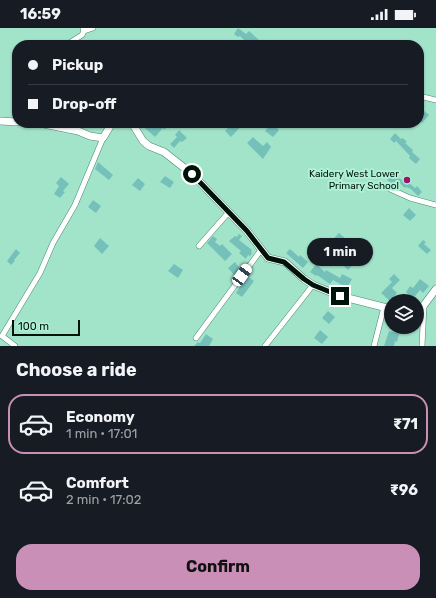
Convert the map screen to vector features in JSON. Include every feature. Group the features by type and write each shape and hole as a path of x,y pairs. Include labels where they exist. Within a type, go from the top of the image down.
{"street":[{"path":"74,40 82,35 83,30 93,28"},
{"path":"424,97 436,100"},
{"path":"0,121 12,122"},
{"path":"63,128 78,131 90,136 103,138"},
{"path":"15,346 2,336 40,272 53,243 75,205 103,138 109,128"},
{"path":"135,128 143,141 149,146 164,152 192,174 247,231 268,258 284,262 313,285 340,296 384,307"},
{"path":"390,189 410,198 436,204"},
{"path":"199,246 229,212"},
{"path":"196,338 261,250"},
{"path":"265,346 313,285"},
{"path":"424,305 436,289"},
{"path":"374,346 384,319"},
{"path":"422,346 423,334"}],"building":[{"path":"238,28 246,34 249,31 259,40 244,40 240,36 238,37 234,34"},
{"path":"424,111 429,115 424,121"},
{"path":"145,128 163,128 155,137"},
{"path":"228,128 239,128 231,137 225,131"},
{"path":"268,128 277,128 279,130 273,137 265,131"},
{"path":"179,130 187,138 182,142 180,141 174,148 170,144 177,137 175,135"},
{"path":"395,133 407,142 405,143 420,159 416,164 409,158 410,156 396,141 394,143 390,139"},
{"path":"253,137 263,146 267,142 271,147 263,159 247,143"},
{"path":"98,162 113,175 109,180 95,169"},
{"path":"391,174 402,180 406,175 411,180 409,183 415,188 417,186 422,192 418,196 411,189 405,188 396,180 393,184 387,180"},
{"path":"165,176 174,182 170,188 160,182"},
{"path":"61,177 69,184 63,191 65,192 60,198 54,194 59,186 56,183"},
{"path":"138,178 145,184 140,191 132,185"},
{"path":"93,200 101,206 96,213 88,207"},
{"path":"409,208 416,215 410,221 403,215"},
{"path":"339,233 346,239 339,247 332,240"},
{"path":"239,234 242,236 239,240 252,250 250,256 248,255 246,259 239,253 241,251 229,241 235,236 237,237"},
{"path":"213,236 217,239 215,242 220,246 222,244 232,254 225,261 207,243"},
{"path":"100,238 109,246 102,254 94,246"},
{"path":"423,240 426,242 424,244 431,250 427,254 418,246"},
{"path":"16,249 20,253 11,265 7,261"},
{"path":"290,249 299,257 300,255 308,262 303,268 286,253"},
{"path":"333,251 342,259 346,254 355,262 348,270 337,259 333,263 327,257"},
{"path":"235,262 241,270 234,275 228,268"},
{"path":"174,264 183,270 178,278 168,271"},
{"path":"316,264 325,272 326,270 340,278 342,274 352,279 347,288 333,280 330,284 310,272"},
{"path":"394,274 400,280 392,288 397,293 384,294 384,296 381,293 392,282 389,279"},
{"path":"247,276 254,281 242,297 236,293"},
{"path":"420,279 429,286 423,293 420,290 417,294 408,294 406,292 410,286 413,288"},
{"path":"328,311 335,317 329,324 322,318"},
{"path":"320,330 328,337 322,344 314,338"},
{"path":"206,334 213,339 209,346 194,346 198,342 200,343"},
{"path":"388,334 399,334 397,342 395,341 394,346 384,346"}],"place":[{"name":"Kaidery West Lower Primary School","path":"407,180"}],"route":[{"path":"192,174 247,231 268,258 284,262 313,285 340,296"}]}
